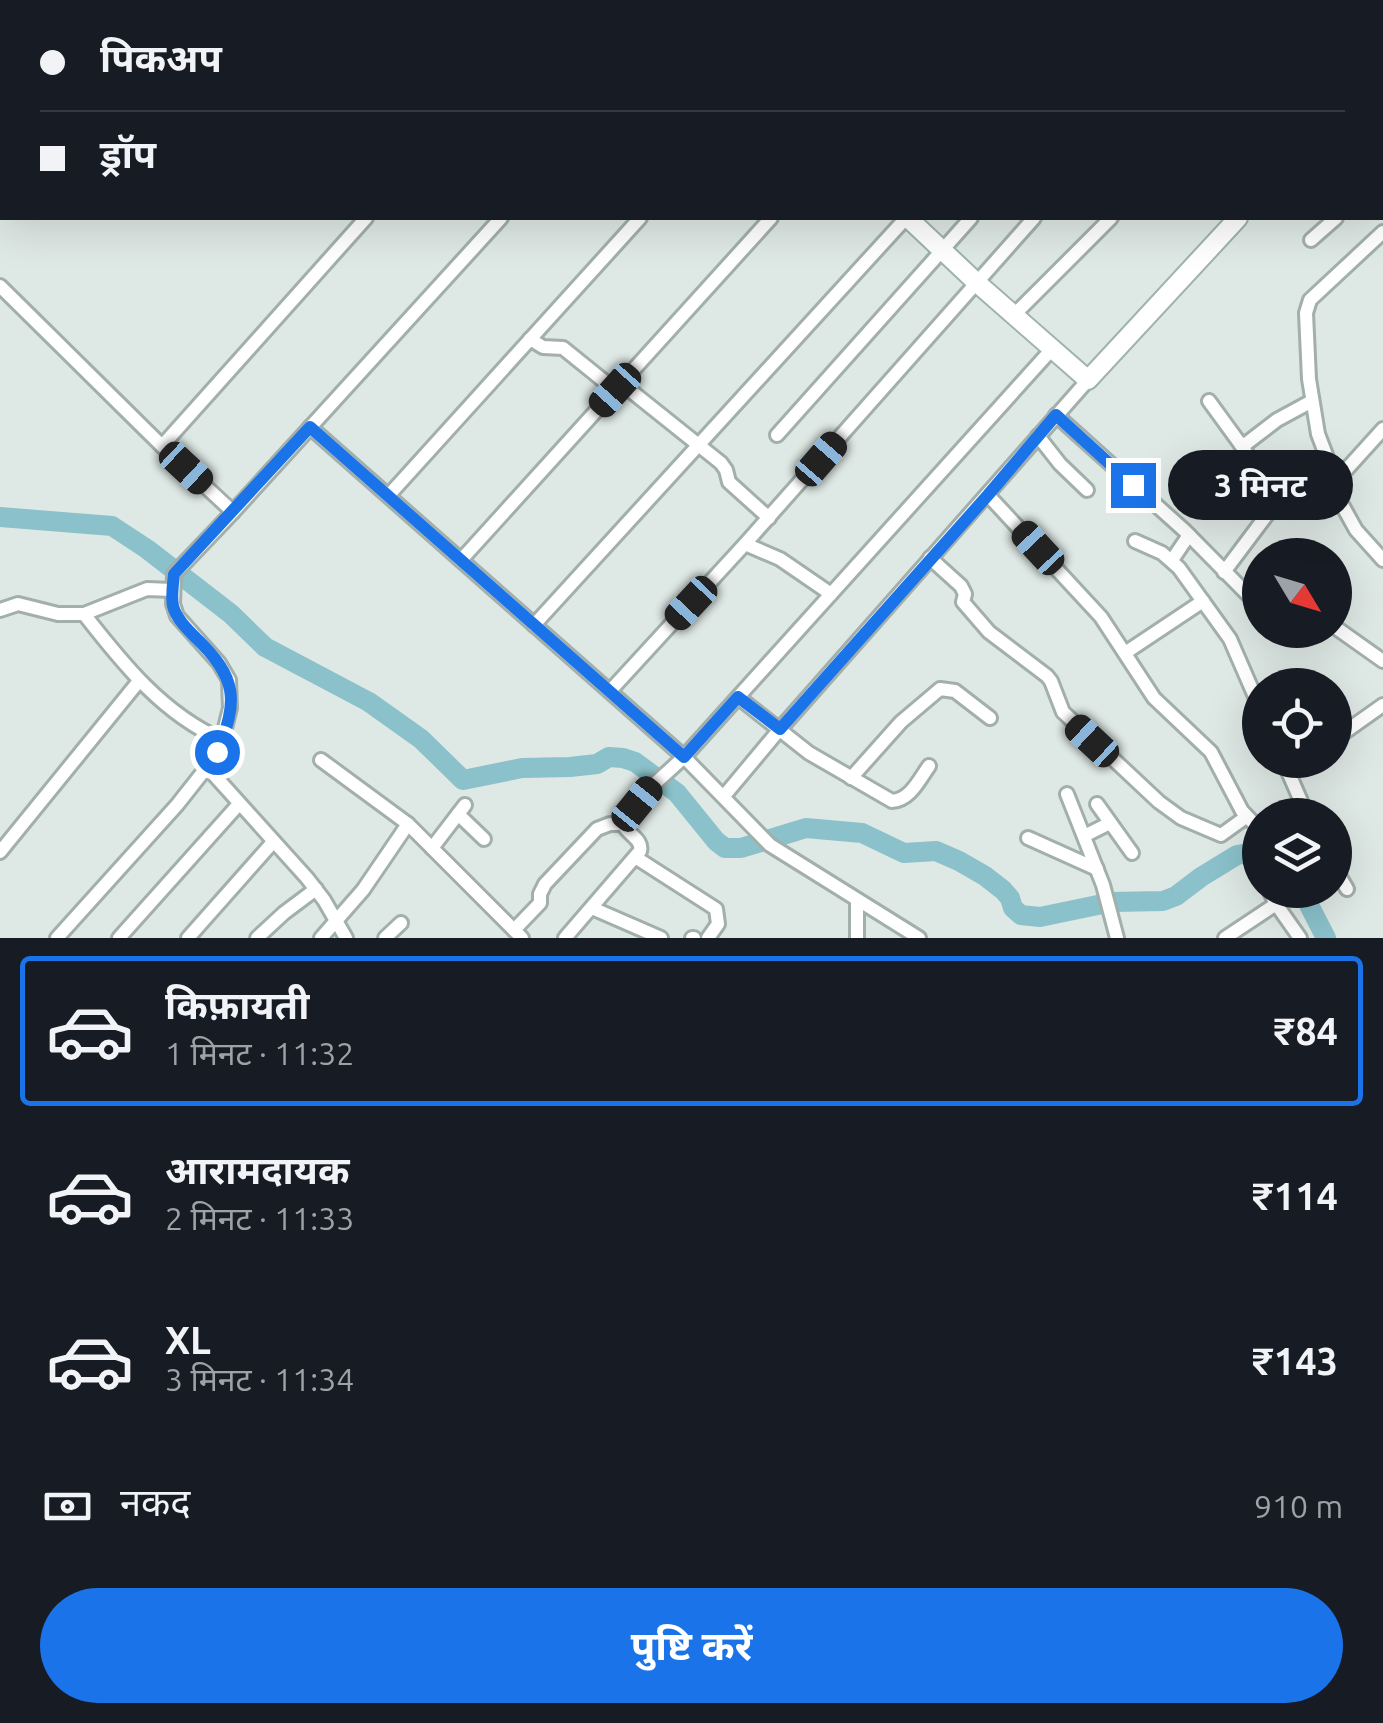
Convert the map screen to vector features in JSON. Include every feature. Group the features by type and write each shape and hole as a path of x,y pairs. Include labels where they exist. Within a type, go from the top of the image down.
{"street":[{"path":"162,446 364,220"},
{"path":"57,938 208,767 222,740 230,708 228,680 219,662 177,616 172,590 178,570 499,220"},
{"path":"389,495 638,220"},
{"path":"461,560 768,220"},
{"path":"534,625 905,220"},
{"path":"909,220 1088,380"},
{"path":"778,435 969,220"},
{"path":"610,691 1032,220"},
{"path":"1015,314 1108,220"},
{"path":"724,796 1056,415 1236,220"},
{"path":"1311,240 1334,220"},
{"path":"1383,232 1306,307 1309,379 1318,434 1341,502 1356,530 1383,560"},
{"path":"0,286 233,512"},
{"path":"530,339 543,347 567,351 698,445 724,466 729,482 769,518"},
{"path":"624,824 650,788 684,757 1052,349"},
{"path":"1209,402 1276,497 1275,504 1224,572"},
{"path":"1241,445 1276,420 1312,402"},
{"path":"1056,415 1189,535 1242,590"},
{"path":"310,427 684,757 770,845 918,938"},
{"path":"1336,481 1383,429"},
{"path":"1038,436 1088,490"},
{"path":"988,495 1094,609 1154,698 1210,752 1242,811"},
{"path":"1172,560 1189,535"},
{"path":"1135,541 1172,560 1230,639 1243,668"},
{"path":"745,544 780,559 832,594"},
{"path":"930,558 961,586 966,606 989,632 1052,681 1063,712 1159,802 1181,818 1221,835 1242,820"},
{"path":"0,610 18,604 58,614 84,614 146,588 172,590"},
{"path":"1124,654 1203,601"},
{"path":"84,614 140,681 184,720 222,740"},
{"path":"1352,639 1383,661"},
{"path":"0,852 140,681"},
{"path":"851,778 901,722 940,689 955,691 990,718"},
{"path":"738,697 809,753 892,801 908,796 929,766"},
{"path":"1352,727 1383,705"},
{"path":"321,760 408,824 518,934 540,904 545,884 598,829 624,824"},
{"path":"208,767 316,889 346,938"},
{"path":"1068,794 1104,885 1116,938"},
{"path":"119,938 239,804"},
{"path":"1098,804 1132,853"},
{"path":"432,848 461,809 484,839"},
{"path":"1084,836 1110,822"},
{"path":"321,938 363,890 408,824"},
{"path":"565,938 636,857 641,846 624,824"},
{"path":"1028,838 1098,870"},
{"path":"188,938 273,842"},
{"path":"636,857 716,909 718,924 708,938"},
{"path":"257,938 316,889"},
{"path":"857,900 857,938"},
{"path":"592,908 661,938"},
{"path":"1225,938 1270,908"},
{"path":"1279,908 1300,938"},
{"path":"385,938 401,923"}],"waterway":[{"path":"0,517 112,526 231,614 265,647 369,702 421,739 463,780 522,768 570,767 597,764 609,757 623,758 635,762 677,793 725,848 741,848 806,828 862,833 904,853 936,851 959,861 1003,890 1021,915 1040,917 1112,902 1163,901 1242,854"},
{"path":"1311,908 1326,938"}],"route":[{"path":"217,752 230,708 228,680 219,662 177,616 172,604 174,574 310,427 684,757 738,697 780,729 1056,415 1133,485"}]}
